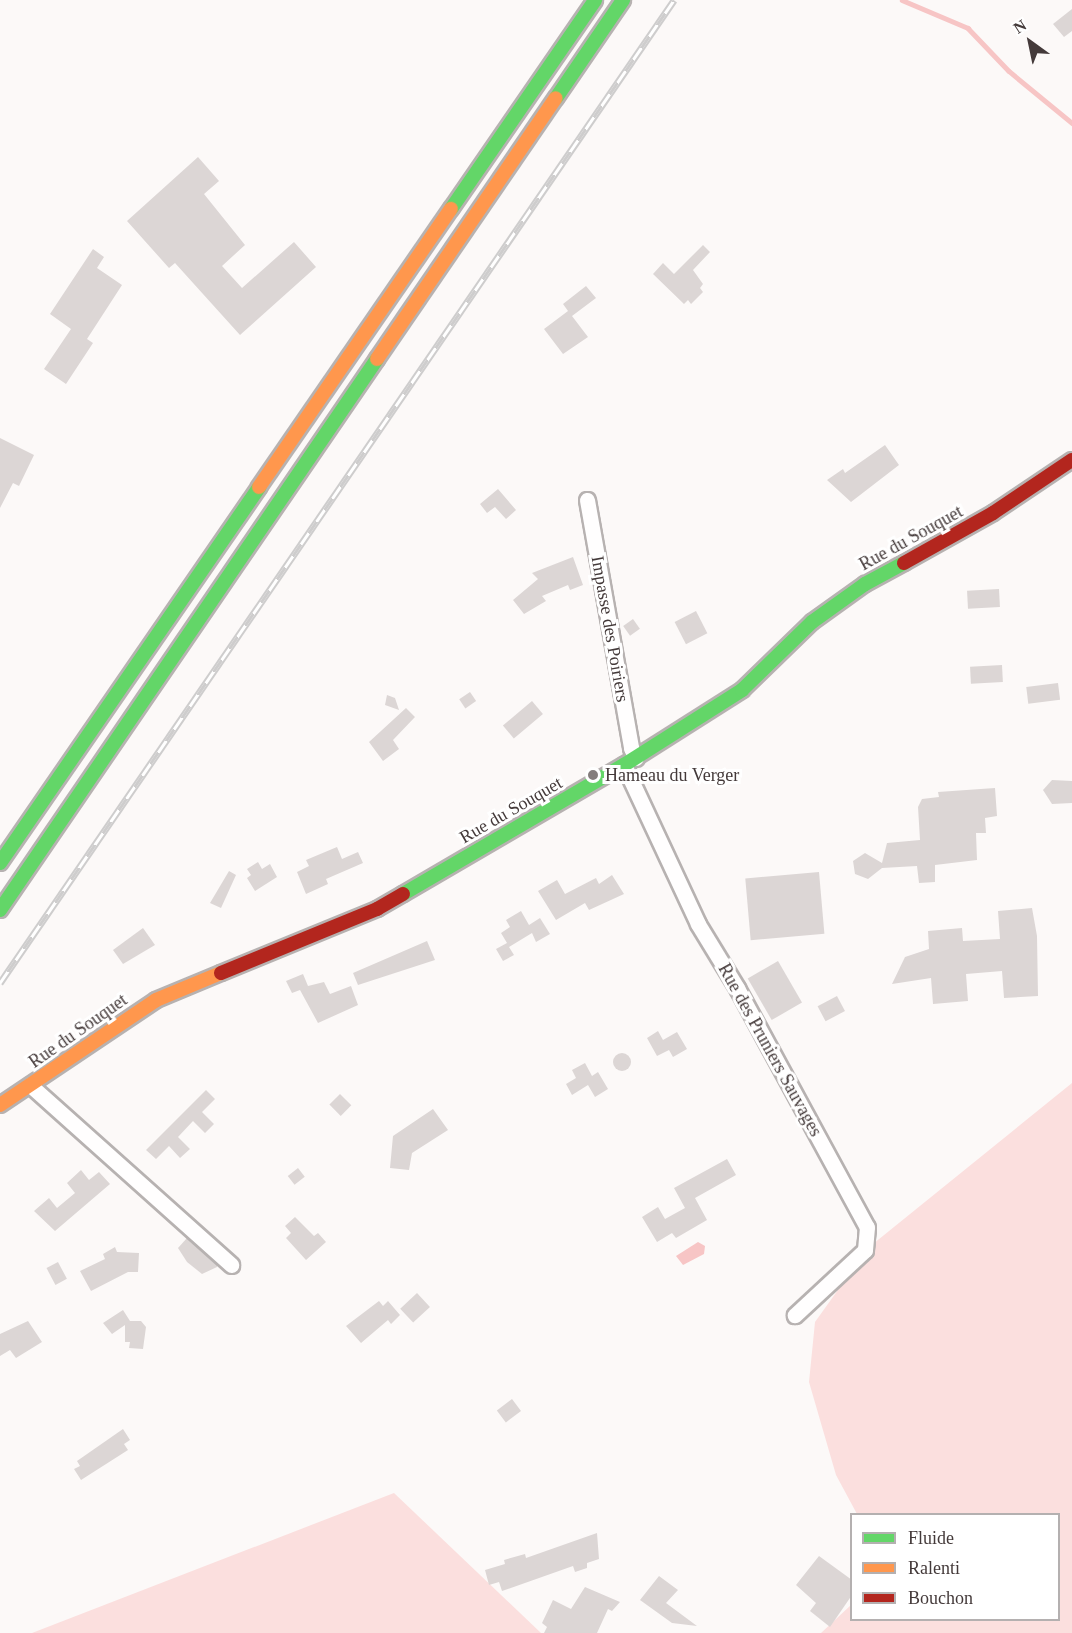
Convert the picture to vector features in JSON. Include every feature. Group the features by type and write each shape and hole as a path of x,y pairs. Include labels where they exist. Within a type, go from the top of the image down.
{"main road":[{"path":"0,863 595,0"},
{"path":"0,910 623,0"},
{"name":"Rue du Souquet","path":"0,1105 156,1000 377,909 630,762 742,690 812,622 865,584 993,513 1072,460"}],"street":[{"name":"Impasse des Poiriers","path":"587,500 631,748 630,762"},
{"name":"Rue des Pruniers Sauvages","path":"630,762 698,924 867,1227 865,1250 854,1263 795,1315"},
{"path":"30,1085 231,1265"}],"shaded area":[{"path":"1072,1083 1072,1633 821,1633 850,1606 850,1621 1060,1621 1060,1513 856,1513 836,1475 809,1382 815,1322 868,1248"},
{"path":"698,1242 705,1246 704,1254 683,1265 676,1256"},
{"path":"394,1493 541,1633 32,1633"}],"building":[{"path":"1072,9 1072,31 1064,37 1053,24"},
{"path":"198,157 219,181 204,194 245,245 222,266 242,288 294,242 316,267 240,335 175,263 169,268 127,221"},
{"path":"703,245 710,252 693,270 703,284 700,288 703,292 691,304 688,300 684,304 653,274 663,263 674,274"},
{"path":"93,249 104,257 97,268 122,285 87,339 93,343 66,384 44,369 71,329 50,314"},
{"path":"586,286 596,298 572,316 588,337 563,354 544,329 568,311 563,304"},
{"path":"0,438 34,455 19,486 13,483 0,508"},
{"path":"885,445 899,465 851,502 827,480 843,469 845,473"},
{"path":"498,489 516,510 506,519 495,507 487,513 480,504"},
{"path":"573,557 583,585 570,590 568,585 542,596 546,601 524,614 513,600 538,579 532,573"},
{"path":"999,589 1000,607 968,609 967,591"},
{"path":"696,611 707,633 686,644 675,622"},
{"path":"633,619 640,629 630,636 623,626"},
{"path":"1002,665 1003,682 971,684 970,667"},
{"path":"1058,683 1060,700 1028,704 1026,687"},
{"path":"470,692 476,701 465,708 459,699"},
{"path":"387,695 395,698 399,710 385,705"},
{"path":"532,701 543,714 514,738 503,725"},
{"path":"406,708 415,717 393,740 399,749 383,761 369,742"},
{"path":"1052,780 1072,781 1072,803 1052,804 1043,790"},
{"path":"995,788 997,816 985,818 986,833 976,833 977,860 935,865 935,882 919,883 917,866 882,868 868,879 855,874 853,861 865,853 882,863 887,843 920,840 918,807 922,799 939,797 938,792"},
{"path":"337,847 342,859 358,852 363,863 326,879 328,884 306,894 297,872 309,866 306,860"},
{"path":"258,862 262,869 270,864 277,877 255,891 247,878 251,875 247,869"},
{"path":"229,871 236,875 221,908 210,903"},
{"path":"819,872 824,934 751,940 745,878"},
{"path":"612,875 624,894 589,910 585,903 556,920 538,891 557,880 565,894 596,878 599,884"},
{"path":"1032,908 1037,936 1038,996 1004,998 1002,971 966,974 968,1001 933,1004 931,978 892,984 905,957 929,949 928,931 962,928 963,941 1000,939 998,911"},
{"path":"521,911 529,925 540,918 550,934 536,942 532,933 509,947 514,955 503,961 496,949 507,943 501,933 510,927 506,920"},
{"path":"143,928 155,945 123,964 113,950"},
{"path":"427,941 435,960 358,985 353,973"},
{"path":"778,961 802,1003 772,1020 748,978"},
{"path":"303,974 308,986 324,982 330,994 351,986 358,1005 318,1023 300,990 292,993 286,981"},
{"path":"837,996 845,1011 826,1021 818,1006"},
{"path":"658,1031 663,1040 677,1032 687,1049 673,1057 669,1050 657,1056 647,1038"},
{"path":"618,1053 626,1053 631,1058 629,1069 618,1071 613,1066 613,1058"},
{"path":"585,1063 592,1076 598,1072 608,1089 595,1097 588,1085 572,1095 566,1084 576,1078 572,1070"},
{"path":"206,1090 215,1099 202,1112 214,1124 205,1133 193,1121 178,1137 190,1149 180,1158 169,1146 156,1159 146,1150"},
{"path":"340,1094 351,1105 341,1116 329,1105"},
{"path":"433,1109 448,1130 412,1153 409,1170 390,1168 393,1136"},
{"path":"727,1159 736,1175 695,1198 707,1220 676,1238 672,1233 657,1242 642,1217 658,1207 665,1219 685,1208 674,1188"},
{"path":"298,1168 305,1177 295,1185 288,1176"},
{"path":"81,1170 89,1180 99,1172 110,1184 55,1231 34,1211 49,1198 57,1208 75,1193 67,1183"},
{"path":"295,1217 314,1236 318,1233 326,1242 306,1260 286,1238 291,1233 285,1226"},
{"path":"187,1238 217,1267 202,1274 187,1262 178,1248"},
{"path":"115,1247 117,1252 139,1253 138,1272 128,1272 91,1291 80,1271 105,1259 103,1254"},
{"path":"58,1262 67,1279 55,1285 47,1268"},
{"path":"417,1293 430,1307 413,1323 400,1309"},
{"path":"379,1301 383,1306 388,1301 400,1315 391,1324 388,1320 361,1343 346,1326"},
{"path":"123,1310 130,1321 141,1321 146,1327 143,1349 129,1348 130,1342 125,1342 125,1325 112,1334 103,1323"},
{"path":"28,1321 42,1342 16,1358 10,1350 0,1356 0,1334"},
{"path":"512,1399 521,1411 506,1422 497,1410"},
{"path":"123,1429 130,1440 124,1444 128,1450 81,1480 74,1469 80,1466 77,1461"},
{"path":"597,1533 599,1559 587,1563 587,1568 575,1572 573,1566 502,1591 499,1582 489,1585 485,1570 505,1564 504,1560 525,1554 526,1558"},
{"path":"819,1556 850,1579 850,1598 830,1627 810,1611 816,1603 796,1585"},
{"path":"659,1576 678,1590 666,1603 697,1626 672,1623 640,1600"},
{"path":"585,1587 620,1602 612,1611 608,1609 597,1633 544,1633 547,1627 542,1623 553,1600 571,1609"}],"waterway":[{"path":"902,0 968,28 1009,71 1072,123"}],"railway":[{"path":"0,983 674,0"}],"traffic: fast":[{"path":"451,209 595,0"},
{"path":"556,98 623,0"},
{"path":"0,910 377,359"},
{"path":"0,863 259,487"},
{"path":"403,894 624,765 742,690 812,622 865,584 904,563"}],"traffic: slow":[{"path":"377,359 556,98"},
{"path":"259,487 451,209"},
{"path":"0,1105 156,1000 221,973"}],"traffic: jam":[{"path":"904,563 993,513 1072,460"},
{"path":"221,973 377,909 403,894"}],"place":[{"name":"Hameau du Verger","path":"593,775"}]}
